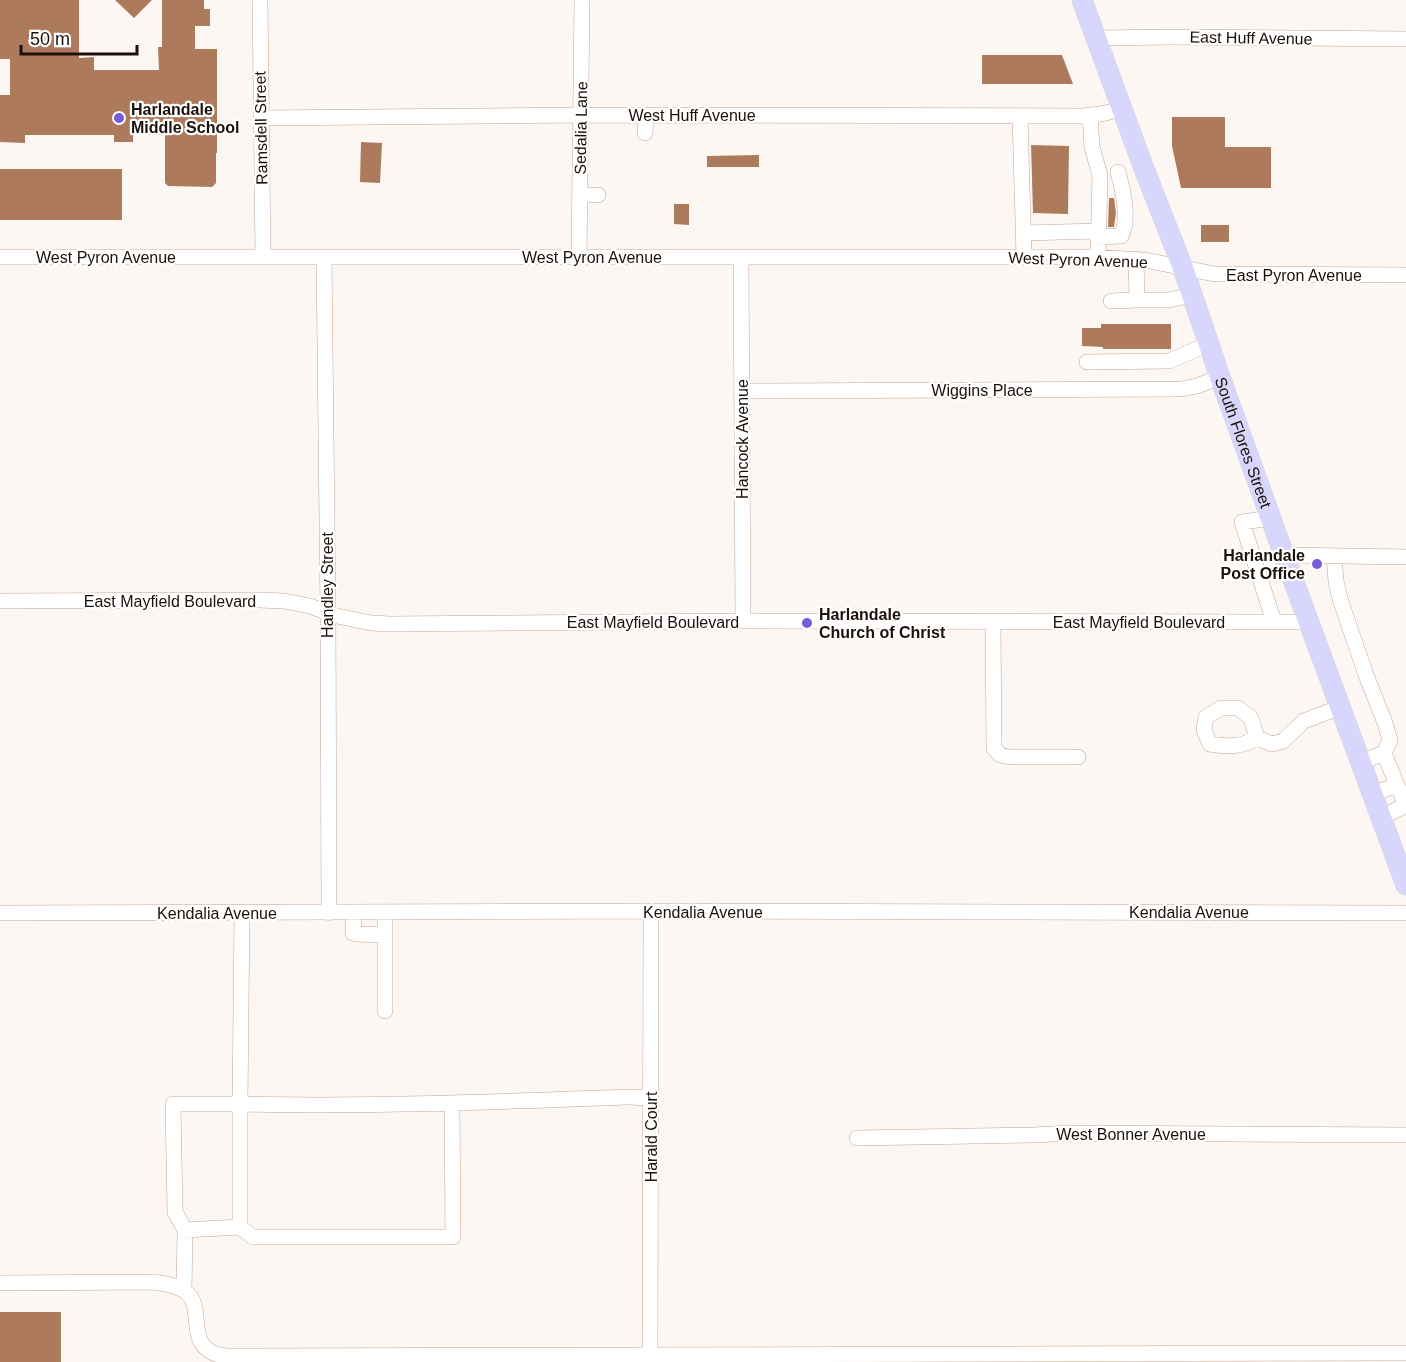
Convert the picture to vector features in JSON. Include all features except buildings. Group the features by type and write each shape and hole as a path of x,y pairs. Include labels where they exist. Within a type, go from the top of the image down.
{"main road":[{"name":"South Flores Street","path":"1082,0 1183,268 1284,555 1373,794 1382,817 1399,842 1406,885"}],"street":[{"name":"Ramsdell Street","path":"260,0 263,257"},
{"name":"Sedalia Lane","path":"579,257 582,0"},
{"name":"East Huff Avenue","path":"1096,38 1406,39"},
{"name":"West Huff Avenue","path":"261,118 581,115 1020,116 1090,115 1122,109"},
{"path":"645,133 646,115"},
{"path":"1090,115 1092,147 1100,176 1098,257"},
{"path":"1020,116 1024,257"},
{"path":"1100,176 1143,166"},
{"path":"1024,233 1121,236 1124,224 1124,195 1118,172"},
{"path":"580,195 598,195"},
{"name":"West Pyron Avenue","path":"0,257 1098,257 1144,260 1183,268"},
{"name":"Handley Street","path":"324,257 328,612 328,913"},
{"name":"Hancock Avenue","path":"741,257 743,621"},
{"path":"1137,260 1137,300"},
{"name":"East Pyron Avenue","path":"1183,268 1214,274 1406,275"},
{"path":"1111,301 1169,300 1192,295"},
{"path":"1087,362 1169,361 1209,344"},
{"path":"1147,361 1147,389"},
{"name":"Wiggins Place","path":"742,391 1181,389 1197,386 1220,377"},
{"path":"1271,518 1242,522 1274,622"},
{"path":"1284,555 1406,556"},
{"path":"1334,555 1340,599 1390,740 1384,753 1361,762"},
{"name":"East Mayfield Boulevard","path":"0,602 284,601 371,623 390,624 743,621 1310,622"},
{"path":"993,622 994,748 1000,755 1010,756 1078,756"},
{"path":"1257,738 1272,744 1283,741 1304,721 1341,707"},
{"path":"1382,817 1406,805 1384,753"},
{"path":"1373,794 1397,784"},
{"name":"Kendalia Avenue","path":"0,914 651,911 1406,913"},
{"name":"Harald Court","path":"650,1359 651,911"},
{"path":"240,1227 242,913"},
{"path":"354,913 353,933 385,935"},
{"path":"385,913 385,1011"},
{"path":"184,1290 185,1230 176,1212 173,1104 301,1105 651,1098"},
{"path":"185,1230 240,1227 253,1236 453,1237 452,1103"},
{"name":"West Bonner Avenue","path":"857,1138 1010,1136 1070,1132 1406,1135"},
{"path":"0,1283 154,1282 174,1286 184,1290 192,1298 197,1330 205,1347 219,1355 233,1356 650,1359 1406,1353"}],"place":[{"name":"Harlandale Middle School","path":"119,118"},
{"name":"Harlandale Post Office","path":"1317,564"},
{"name":"Harlandale Church of Christ","path":"807,623"}]}
